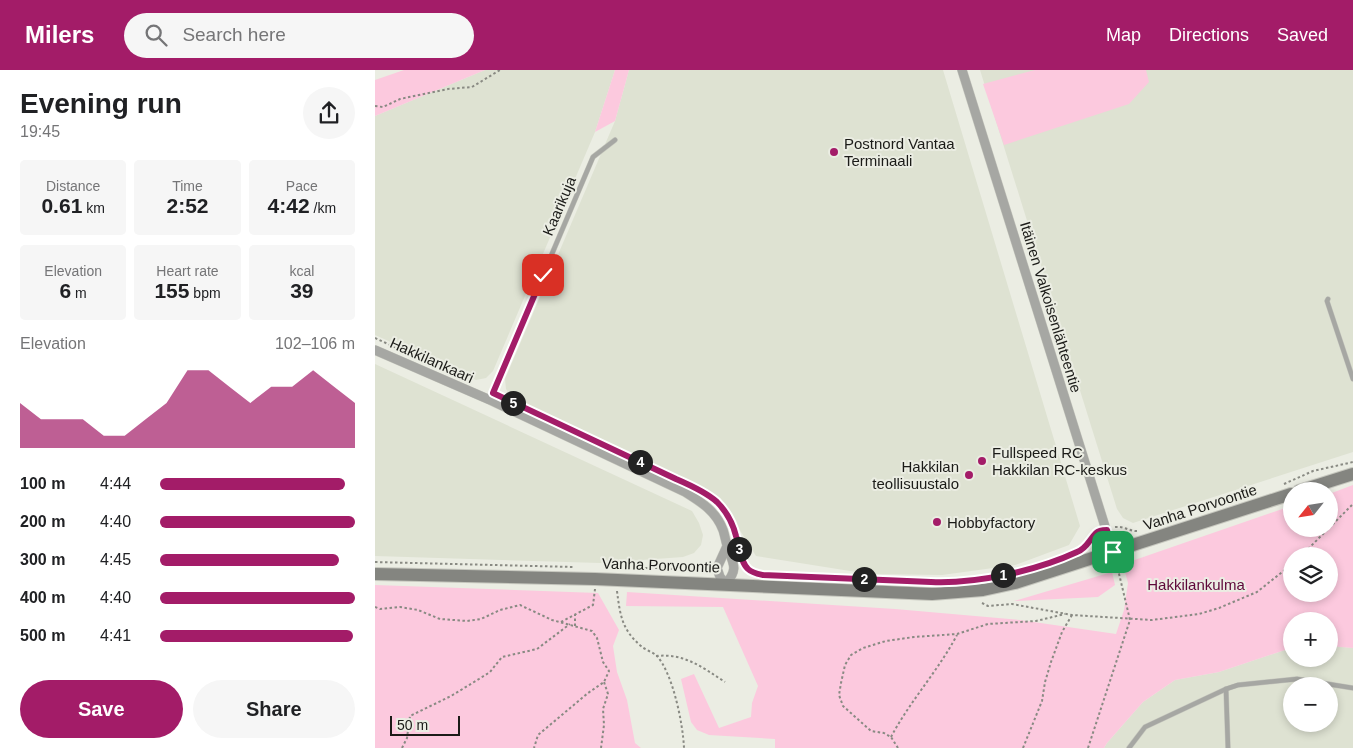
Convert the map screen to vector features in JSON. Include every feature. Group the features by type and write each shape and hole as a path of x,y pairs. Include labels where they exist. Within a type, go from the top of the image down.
{"main road":[{"path":"1328,482 1353,474"},
{"name":"Vanha Porvoontie","path":"375,574 595,579 932,594 974,591 1015,583 1283,497"}],"street":[{"name":"Itäinen Valkoisenlähteentie","path":"962,70 1113,552"},
{"name":"Hakkilankaari","path":"375,350 489,400 685,492 706,505 715,516 722,528 735,569"},
{"path":"727,546 717,568 726,584 732,577 735,569"}],"lane":[{"name":"Kaarikuja","path":"489,400 593,157 615,140"},
{"path":"1328,298 1327,301 1353,379"},
{"path":"1129,748 1145,727 1238,685 1297,679 1353,688"},
{"path":"1226,689 1228,748"}],"path":[{"path":"375,106 383,107 400,99 448,89 472,87 500,70"},
{"path":"375,338 418,358"},
{"path":"1278,486 1296,480 1313,471 1353,462"},
{"path":"711,498 722,509"},
{"path":"1338,520 1353,504"},
{"path":"730,522 747,569"},
{"path":"1081,551 1086,548 1096,533 1117,526 1136,531 1145,530"},
{"path":"1310,547 1320,538"},
{"path":"1088,748 1131,620 1113,552"},
{"path":"375,562 576,567"},
{"path":"608,568 694,570 717,568"},
{"path":"735,569 747,569 763,575"},
{"path":"982,603 988,606 1012,604 1072,615 1131,620 1173,618 1219,608 1257,592 1283,572"},
{"path":"802,576 885,580"},
{"path":"561,622 593,605 595,579"},
{"path":"615,580 619,612 624,626 634,640 656,656 665,671 674,693 680,717 684,748"},
{"path":"375,607 380,609 400,607 418,610 440,619 467,621 481,619 500,610 520,605 552,620 571,624 592,632 597,638 603,662 609,671 604,682 538,735 533,748"},
{"path":"898,748 891,737 871,731 854,718 843,706 839,695 845,665 851,655 863,648 886,640 914,636 957,634 988,624 1036,621 1065,614"},
{"path":"575,615 575,626"},
{"path":"1023,748 1042,701 1051,662 1072,615"},
{"path":"402,748 407,738 410,716 451,696 490,672 502,657 537,648 571,624"},
{"path":"891,737 898,723 935,670 957,634"},
{"path":"656,656 671,654 686,658 725,682"},
{"path":"601,748 604,725 603,709 608,694 604,682"}],"shaded area":[{"path":"485,70 615,70 595,132 493,371 486,378 476,380 375,335 375,116"},
{"path":"629,70 943,70 1080,526 1069,545 1015,565 942,575 869,574 756,556 719,497 708,490 511,397 506,389 505,379 615,121"},
{"path":"980,70 1353,70 1353,452 1133,523 1123,518 1117,509"},
{"path":"375,364 692,511 703,535 701,545 694,553 683,557 600,563 375,556"},
{"path":"1338,647 1353,648 1353,748 1104,748 1143,702 1175,680 1219,672 1283,651 1283,667 1338,667"}],"green space":[{"path":"404,70 485,70 375,116 375,80"},
{"path":"615,70 629,70 615,121 595,132"},
{"path":"1035,70 1146,70 1149,82 1129,104 1004,145 983,84"},
{"name":"Hakkilankulma","path":"1353,485 1353,648 1338,647 1338,612 1283,612 1283,651 1219,672 1175,680 1143,702 1104,748 775,748 775,739 709,735 697,730 691,722 681,679 694,674 719,728 751,717 752,703 758,686 723,607 626,606 627,592 895,609 1020,620 1116,634 1124,610 1128,583 1123,564 1283,509 1283,538 1337,538 1338,491"},
{"path":"1112,572 1115,585 1098,597 1014,601"},
{"path":"375,585 598,593 619,630 613,646 617,672 627,700 635,743 641,748 375,748"}],"place":[{"name":"Postnord Vantaa Terminaali","path":"834,152"},
{"name":"Fullspeed RC Hakkilan RC-keskus","path":"982,461"},
{"name":"Hakkilan teollisuustalo","path":"969,475"},
{"name":"Hobbyfactory","path":"937,522"}],"route":[{"path":"543,275 493,393 700,490 716,502 727,516 747,569 754,573 763,575 947,583 968,581 1007,574 1065,557 1086,548 1096,533 1107,530 1113,552"}]}
